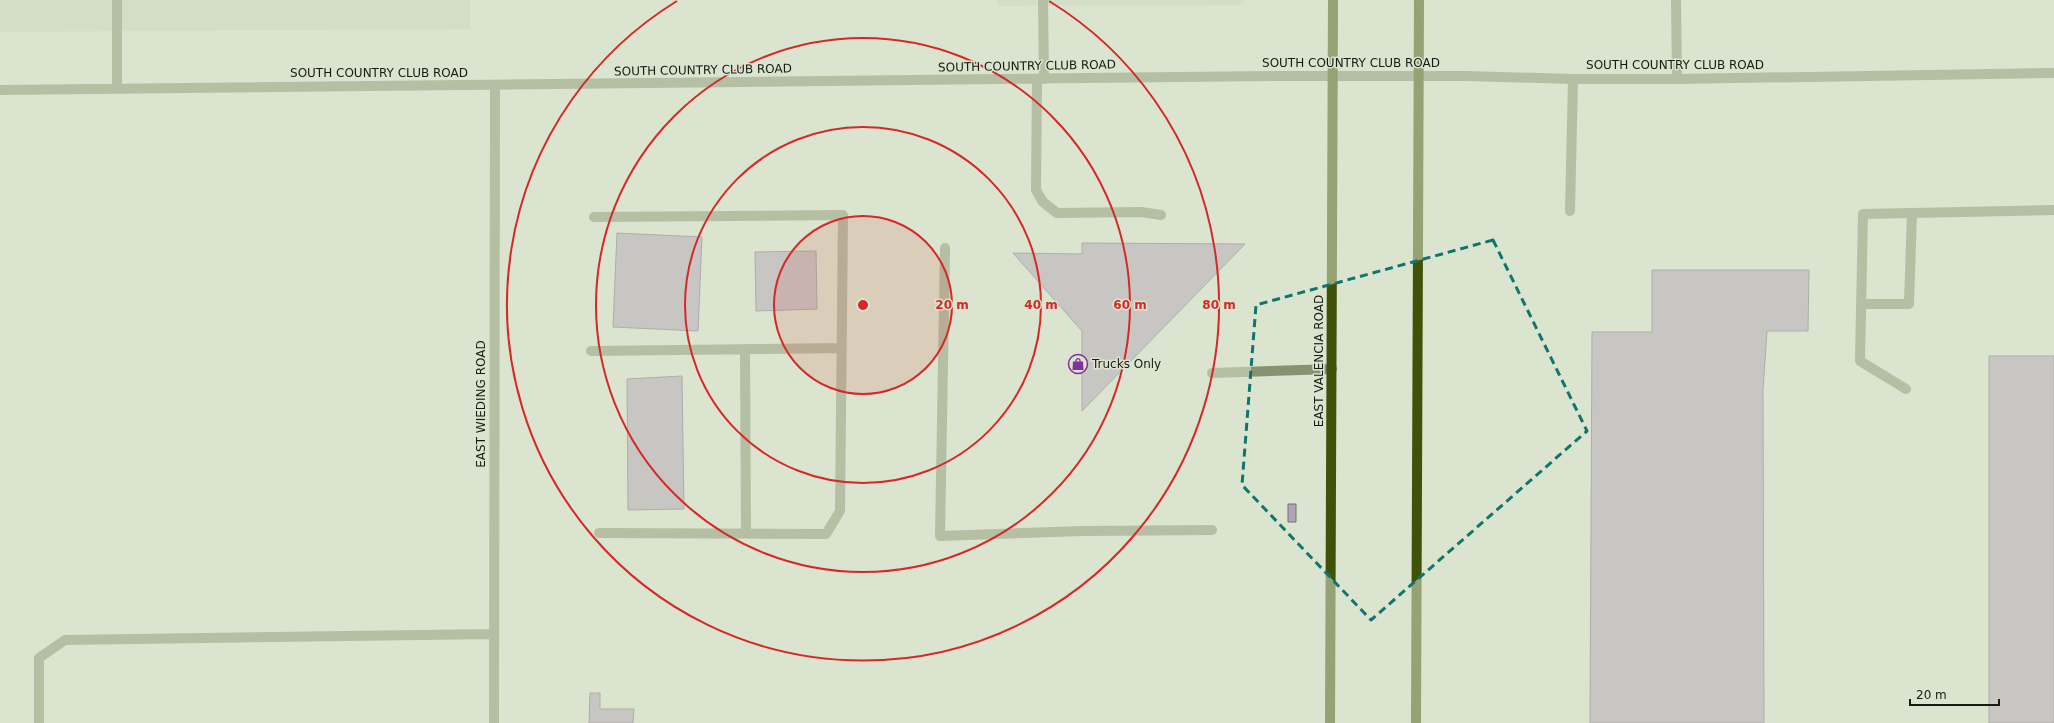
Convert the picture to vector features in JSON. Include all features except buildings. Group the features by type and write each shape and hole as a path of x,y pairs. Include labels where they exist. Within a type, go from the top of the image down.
{"main road":[{"name":"EAST VALENCIA ROAD","path":"1330,723 1333,0"},
{"path":"1416,723 1420,76 1419,0"}],"street":[{"path":"117,0 117,88"},
{"path":"1043,0 1036,190 1043,202 1057,213 1141,212 1161,215"},
{"path":"1676,0 1677,79"},
{"name":"SOUTH COUNTRY CLUB ROAD","path":"0,90 1332,76 1677,79 2054,73"},
{"path":"1570,211 1573,79"},
{"name":"EAST WIEDING ROAD","path":"494,85 494,723"},
{"path":"1906,389 1860,361 1863,214 2054,210"},
{"path":"1861,304 1909,304 1912,213"},
{"path":"594,217 843,215 840,511 826,534 598,533"},
{"path":"945,248 940,536 1083,531 1212,530"},
{"path":"591,351 842,348"},
{"path":"745,349 746,533"},
{"path":"1212,373 1332,369"},
{"path":"39,723 39,658 65,640 494,634"}],"highlighted area":[{"path":"1493,240 1587,431 1371,620 1242,485 1256,305"}],"shaded area":[{"path":"0,0 470,0 470,29 0,32"},
{"path":"998,0 1245,0 1240,5 998,6"}],"place":[{"name":"Trucks Only","path":"1078,364"}]}
